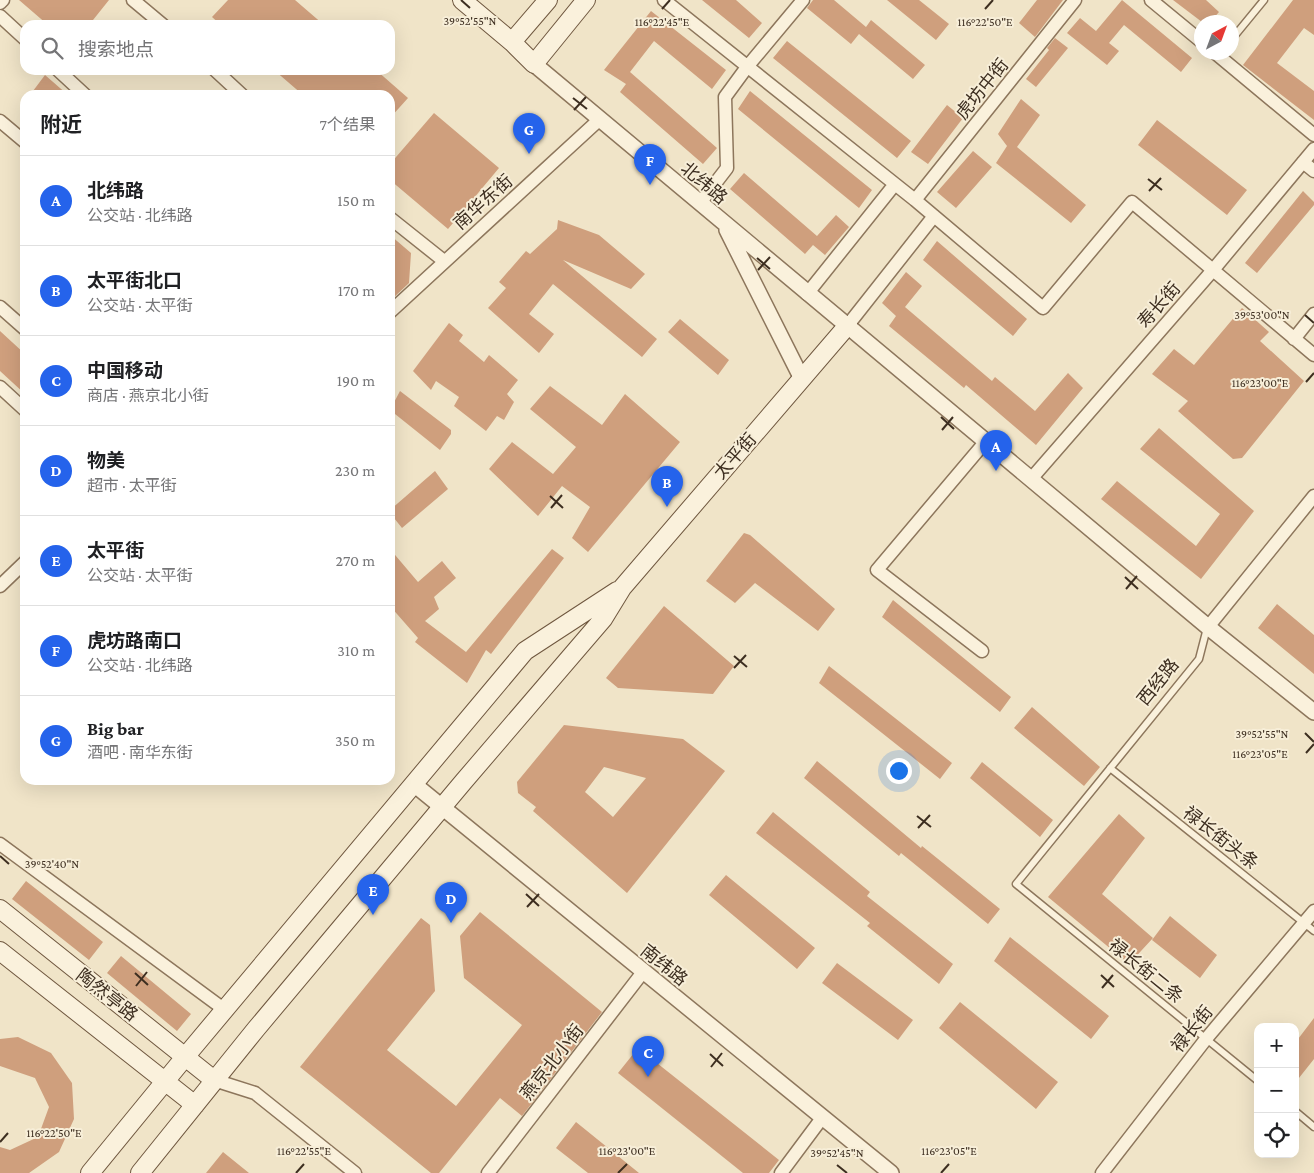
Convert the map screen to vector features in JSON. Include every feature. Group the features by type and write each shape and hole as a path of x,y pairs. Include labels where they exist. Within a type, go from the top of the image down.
{"main road":[{"path":"462,0 512,42 534,64 586,0"},
{"path":"474,0 511,31 512,42"},
{"path":"512,42 548,0"},
{"name":"太平街","path":"140,1173 214,1080 603,618 622,588 848,325"},
{"name":"太平街","path":"90,1173 525,651 622,588"},
{"name":"陶然亭路","path":"0,909 214,1080"},
{"name":"陶然亭路","path":"0,952 195,1104"}],"street":[{"path":"0,3 3,0"},
{"path":"133,0 157,20"},
{"path":"664,0 915,200 1043,308 1132,202 1314,355"},
{"path":"700,204 727,168 725,97 747,67 803,0"},
{"name":"虎坊中街","path":"915,200 1075,0"},
{"path":"1150,0 1194,36"},
{"path":"0,16 20,34"},
{"path":"1224,60 1314,134"},
{"name":"北纬路","path":"534,64 807,294 848,325 1208,627 1314,712"},
{"path":"63,75 80,90"},
{"path":"220,75 237,90"},
{"name":"南华东街","path":"395,307 600,119"},
{"path":"0,121 20,138"},
{"name":"寿长街","path":"1031,479 1213,270 1314,149"},
{"path":"1304,162 1314,171"},
{"path":"807,294 895,184"},
{"path":"848,325 934,216"},
{"path":"395,222 444,261"},
{"path":"724,224 802,379"},
{"path":"0,307 20,325"},
{"path":"1294,339 1314,314"},
{"path":"0,387 20,405"},
{"path":"982,652 877,570 986,442"},
{"name":"西经路","path":"1208,627 1314,496"},
{"path":"0,586 20,567"},
{"name":"南纬路","path":"415,785 891,1173"},
{"path":"0,844 225,1010"},
{"name":"禄长街","path":"1102,1173 1206,1039 1309,927 1314,911"},
{"name":"燕京北小街","path":"488,1173 643,972"},
{"path":"214,1080 255,1093 355,1173"},
{"path":"781,1173 822,1118"}],"lane":[{"path":"1239,30 1264,0"},
{"name":"西经路","path":"1016,884 1199,659 1208,627"},
{"name":"禄长街头条","path":"1110,768 1309,927"},
{"name":"禄长街二条","path":"1016,884 1254,1078"},
{"path":"1296,1113 1314,1127"}],"building":[{"path":"19,0 109,0 93,20 42,20"},
{"path":"228,0 295,0 318,20 215,20 212,17"},
{"path":"702,0 736,0 762,23 749,38"},
{"path":"813,0 834,0 866,27 871,20 925,65 913,79 859,34 851,44 807,8"},
{"path":"887,0 919,0 949,24 936,40"},
{"path":"1037,0 1063,0 1035,37 1019,23"},
{"path":"1122,0 1192,58 1181,72 1124,25 1109,43 1119,51 1107,65 1067,33 1080,18 1096,31"},
{"path":"1173,0 1206,0 1219,12 1216,15 1194,16"},
{"path":"1293,0 1314,0 1314,35 1304,28 1277,63 1314,91 1314,120 1243,65"},
{"path":"651,11 726,70 712,89 654,41 630,72 717,148 703,164 620,92 626,84 604,70"},
{"path":"1055,38 1068,48 1036,87 1026,79 1049,50 1047,48"},
{"path":"787,41 911,141 897,158 773,58"},
{"path":"45,75 62,90 34,90"},
{"path":"280,75 382,75 408,98 395,112 395,90 297,90"},
{"path":"750,91 872,190 859,208 738,109"},
{"path":"1021,99 1040,115 1017,147 1086,205 1071,223 996,163 1007,146 998,134"},
{"path":"947,105 963,118 928,164 911,152"},
{"path":"434,113 499,168 448,229 395,184 395,158"},
{"path":"1157,120 1247,190 1227,215 1138,145"},
{"path":"973,151 992,167 956,208 937,192"},
{"path":"744,173 817,236 836,215 849,227 825,255 813,245 805,254 730,189"},
{"path":"1303,191 1314,202 1314,205 1257,273 1245,263"},
{"path":"558,220 599,235 645,274 631,289 563,260 657,339 642,357 553,284 529,314 554,334 539,353 488,308 506,288 499,282 526,251 530,254 557,229"},
{"path":"395,239 411,253 409,283 395,296"},
{"path":"937,241 1027,319 1013,336 923,260"},
{"path":"906,272 922,286 905,307 992,381 995,377 1035,411 1068,373 1083,388 1036,445 966,385 964,388 889,326 896,316 882,303"},
{"path":"1242,308 1269,332 1260,341 1304,381 1242,458 1233,459 1178,411 1188,401 1152,374 1174,349 1194,365"},
{"path":"680,319 729,360 718,375 668,332"},
{"path":"449,323 463,335 459,341 484,362 489,355 518,380 507,394 514,402 504,420 497,416 486,431 454,406 459,397 436,381 431,390 413,371"},
{"path":"0,331 20,349 20,389 0,371"},
{"path":"550,386 602,425 625,394 680,442 588,552 572,538 590,507 562,486 538,516 489,469 512,442 553,474 576,447 530,409"},
{"path":"400,391 451,430 451,434 440,450 395,414 395,400"},
{"path":"1159,428 1254,511 1201,579 1101,499 1117,481 1196,546 1220,514 1140,449"},
{"path":"435,471 448,489 402,528 395,519 395,506"},
{"path":"744,533 750,535 835,609 818,631 755,583 735,603 706,581"},
{"path":"552,549 564,558 491,654 486,650 467,683 415,642 418,638 395,612 395,555 418,582 442,561 456,578 434,597 439,609 425,621 466,652"},
{"path":"893,600 1011,697 1000,712 882,617"},
{"path":"1277,604 1314,635 1314,674 1258,628"},
{"path":"664,606 734,666 713,694 618,688 606,678"},
{"path":"829,666 952,763 940,779 819,683"},
{"path":"1032,707 1100,767 1084,786 1014,728"},
{"path":"564,725 683,739 725,771 627,893 533,811 536,807 518,793 517,782","holes":["604,767 646,778 613,817 585,792"]},
{"path":"817,761 921,848 922,846 1000,909 988,924 901,853 899,856 804,778"},
{"path":"982,762 1053,820 1040,837 970,778"},
{"path":"773,812 870,892 867,896 953,964 939,984 867,926 870,923 756,833"},
{"path":"1119,814 1145,838 1102,894 1153,938 1129,964 1048,897"},
{"path":"726,875 815,948 797,969 709,895"},
{"path":"26,881 103,942 89,960 12,899"},
{"path":"480,912 602,1012 522,1116 500,1098 439,1173 431,1173 300,1067 421,918 430,925 435,991 387,1050 456,1106 522,1025 464,978 460,936"},
{"path":"1170,916 1217,955 1200,978 1152,940"},
{"path":"1010,937 1109,1016 1091,1039 994,961"},
{"path":"121,956 191,1014 177,1031 107,973"},
{"path":"837,963 913,1020 898,1040 822,983"},
{"path":"960,1002 1058,1082 1036,1109 939,1028"},
{"path":"1314,1018 1314,1059 1299,1078 1299,1068 1299,1038"},
{"path":"18,1037 51,1053 72,1083 74,1119 59,1152 29,1173 0,1173 0,1147 10,1150 38,1137 49,1107 35,1078 0,1066 0,1039"},
{"path":"638,1048 779,1160 769,1173 743,1173 618,1073"},
{"path":"576,1122 639,1173 588,1173 556,1148"},
{"path":"223,1152 249,1173 206,1173"}],"place":[{"name":"Big bar","path":"529,154"},
{"name":"虎坊路南口","path":"650,185"},
{"name":"北纬路","path":"996,471"},
{"name":"太平街北口","path":"667,507"},
{"name":"太平街","path":"373,915"},
{"name":"物美","path":"451,923"},
{"name":"中国移动","path":"648,1077"}]}
